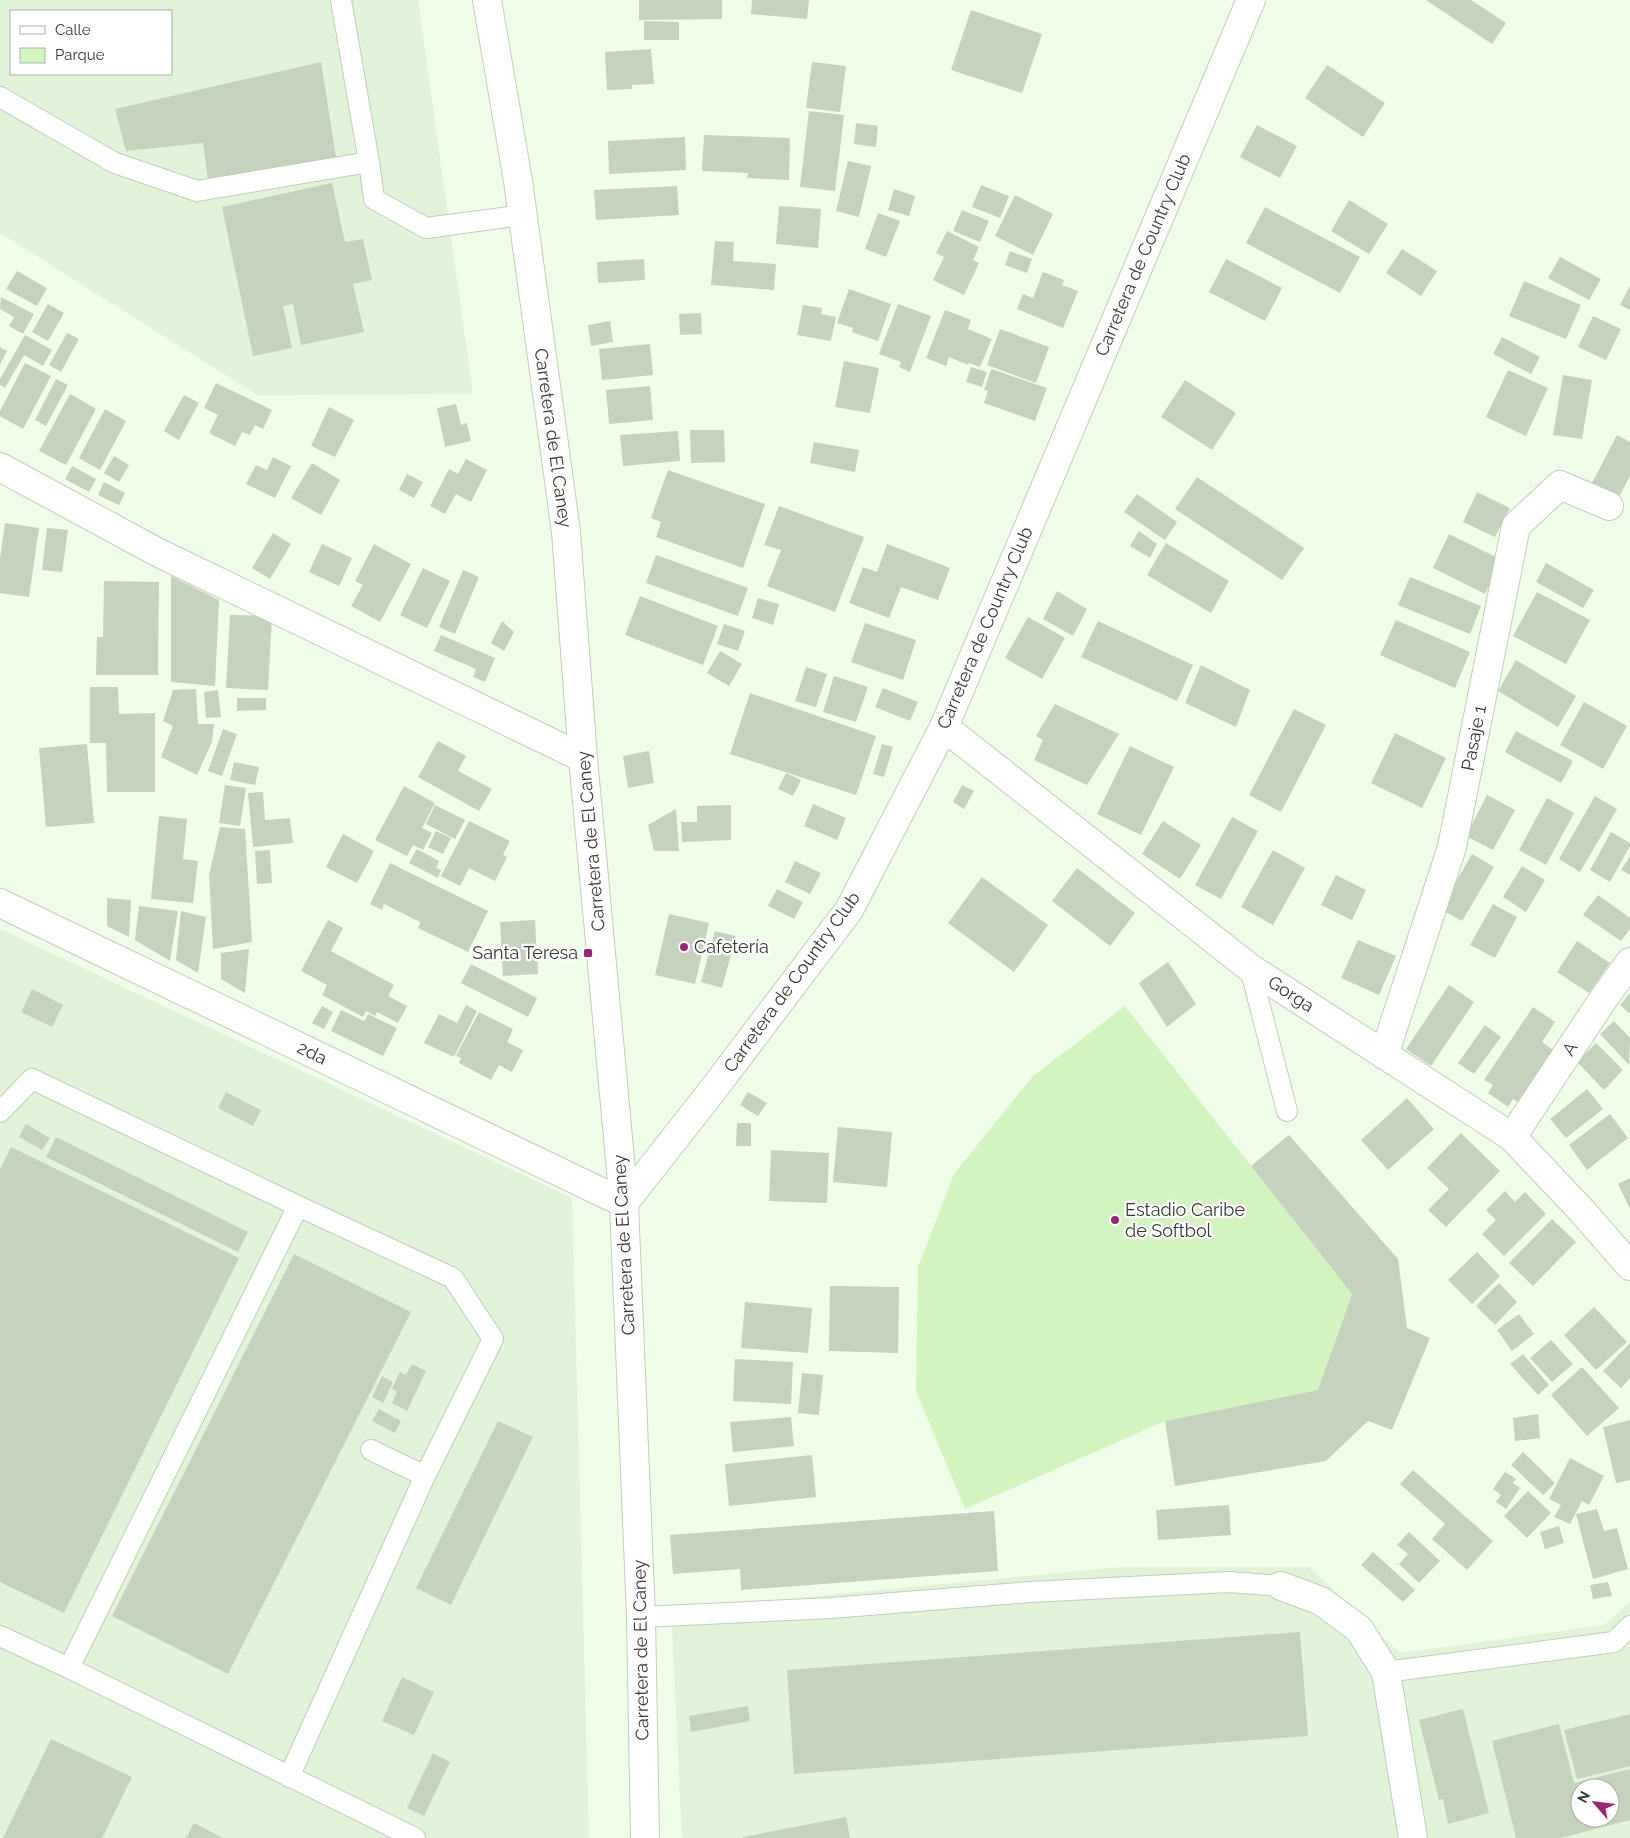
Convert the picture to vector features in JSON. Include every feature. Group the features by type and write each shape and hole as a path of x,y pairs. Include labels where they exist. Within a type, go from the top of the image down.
{"street":[{"name":"Carretera de El Caney","path":"487,0 523,215 566,532 583,758 624,1203 641,1617 645,1838"},
{"name":"Carretera de Country Club","path":"624,1203 712,1092 849,910 944,727 1251,0"},
{"path":"0,467 157,552 583,758"},
{"name":"Pasaje 1","path":"1384,1055 1452,847 1516,526 1560,485 1609,506"},
{"name":"Gorga","path":"944,727 1250,968 1512,1137 1582,1211 1630,1266"},
{"name":"2da","path":"0,903 624,1203"},
{"name":"A","path":"1512,1137 1630,962"},
{"path":"1281,1586 1321,1601 1359,1629 1386,1672 1413,1838"}],"lane":[{"path":"341,0 374,198 426,228 523,215"},
{"path":"0,97 115,163 197,191 369,162"},
{"path":"1250,968 1287,1111"},
{"path":"0,1112 32,1079 453,1278 493,1339 425,1476 289,1777"},
{"path":"70,1668 298,1206"},
{"path":"371,1450 425,1476"},
{"path":"641,1617 831,1608 1030,1592 1229,1582 1281,1586"},
{"path":"1386,1672 1614,1642 1630,1626"},
{"path":"0,1636 70,1668 415,1838"}],"shaded area":[{"path":"0,0 418,0 473,394 257,395 0,233"},
{"path":"0,929 572,1198 589,1838 0,1838"},
{"path":"1120,1567 1309,1567 1400,1653 1604,1625 1630,1602 1630,1838 682,1838 671,1610"}],"green space":[{"name":"Estadio Caribe de Softbol","path":"1125,1006 1352,1294 1318,1390 1165,1421 965,1509 916,1391 918,1267 954,1174 1033,1076"}],"building":[{"path":"639,0 722,0 722,19 639,20"},
{"path":"752,0 809,0 807,19 751,14"},
{"path":"1426,0 1471,0 1506,23 1492,44"},
{"path":"971,10 1042,34 1022,93 951,70"},
{"path":"644,21 679,22 679,40 644,40"},
{"path":"651,49 654,84 632,85 632,89 607,90 605,52"},
{"path":"321,62 336,157 208,180 203,143 126,151 115,109"},
{"path":"812,62 846,66 840,112 806,108"},
{"path":"1327,65 1385,103 1363,137 1305,98"},
{"path":"809,111 844,115 835,191 800,187"},
{"path":"856,123 878,126 876,147 854,144"},
{"path":"1257,125 1297,146 1280,178 1240,157"},
{"path":"704,135 790,138 789,180 747,178 748,173 702,171"},
{"path":"685,137 686,170 609,174 608,141"},
{"path":"848,161 871,166 859,217 836,211"},
{"path":"332,183 345,242 363,239 372,280 353,284 364,332 301,345 293,304 283,306 292,348 253,356 222,207"},
{"path":"981,185 1009,196 1000,218 972,207"},
{"path":"677,186 679,215 596,220 594,190"},
{"path":"894,189 915,196 909,216 888,210"},
{"path":"1015,195 1053,214 1033,255 995,236"},
{"path":"1349,200 1388,224 1369,254 1331,231"},
{"path":"779,206 821,209 818,248 776,244"},
{"path":"1265,207 1360,257 1340,293 1246,243"},
{"path":"962,210 989,221 980,242 953,231"},
{"path":"878,213 900,221 886,257 865,249"},
{"path":"947,231 979,247 973,260 979,263 964,295 933,280 944,257 936,253"},
{"path":"715,241 734,242 733,261 776,264 774,290 711,285"},
{"path":"1402,249 1437,271 1421,296 1386,273"},
{"path":"1010,251 1032,259 1027,273 1005,265"},
{"path":"1560,257 1601,279 1589,300 1548,278"},
{"path":"644,259 645,280 598,283 597,262"},
{"path":"1226,259 1282,288 1265,321 1209,292"},
{"path":"17,271 47,288 37,306 6,289"},
{"path":"1043,272 1064,280 1062,285 1078,291 1063,328 1017,309 1023,294 1033,298"},
{"path":"1524,281 1581,305 1566,339 1509,316"},
{"path":"1630,286 1630,310 1620,305"},
{"path":"849,289 891,304 878,341 852,332 853,328 837,323"},
{"path":"1,297 34,314 23,334 9,326 14,317 0,309"},
{"path":"48,304 64,313 48,341 32,332"},
{"path":"898,304 931,316 910,372 899,367 901,362 879,354"},
{"path":"803,305 822,308 821,314 836,317 831,341 797,335"},
{"path":"945,310 971,320 968,329 992,339 980,367 969,363 968,365 949,357 946,366 926,358"},
{"path":"701,313 702,334 680,335 679,314"},
{"path":"1593,316 1621,329 1606,360 1578,347"},
{"path":"610,321 613,342 591,346 588,325"},
{"path":"1000,329 1049,347 1036,383 987,365"},
{"path":"67,333 79,339 61,372 49,365"},
{"path":"25,335 52,350 43,366 24,355 5,388 0,385 0,379"},
{"path":"1502,337 1540,357 1531,374 1493,354"},
{"path":"650,344 653,375 602,380 599,349"},
{"path":"0,347 7,351 0,365"},
{"path":"844,361 879,368 870,413 835,407"},
{"path":"25,363 51,376 23,429 0,416 0,411"},
{"path":"971,367 987,372 982,387 966,382"},
{"path":"991,369 1047,388 1035,421 984,403 988,391 984,390"},
{"path":"1508,370 1548,388 1526,436 1486,417"},
{"path":"1563,375 1592,380 1582,439 1553,435"},
{"path":"56,379 68,385 46,426 35,420"},
{"path":"1185,380 1236,413 1212,450 1161,417"},
{"path":"216,383 272,410 263,429 255,425 250,435 242,432 235,446 209,433 218,415 204,408"},
{"path":"650,386 653,420 609,424 606,390"},
{"path":"70,394 96,409 66,465 39,451"},
{"path":"184,395 199,403 179,440 164,431"},
{"path":"456,404 461,425 467,423 471,441 445,447 437,408"},
{"path":"329,407 354,420 335,457 311,446"},
{"path":"105,409 126,421 100,470 79,458"},
{"path":"690,430 724,430 725,462 691,463"},
{"path":"678,431 680,461 623,466 620,435"},
{"path":"1617,435 1630,442 1630,476 1619,497 1592,483"},
{"path":"814,442 859,450 855,472 810,463"},
{"path":"114,456 129,465 119,482 104,473"},
{"path":"273,457 291,466 275,498 246,484 256,465 267,470"},
{"path":"466,459 487,470 471,502 456,494 445,514 430,506 449,469 458,474"},
{"path":"312,463 340,480 321,515 291,498"},
{"path":"72,466 96,479 89,492 65,479"},
{"path":"668,470 765,504 743,568 656,537 661,522 651,518"},
{"path":"407,474 423,482 414,498 399,490"},
{"path":"1197,477 1304,548 1282,580 1175,509"},
{"path":"104,482 125,493 119,505 98,495"},
{"path":"1477,492 1510,508 1495,537 1463,522"},
{"path":"1137,494 1177,522 1165,540 1124,512"},
{"path":"779,506 864,537 835,612 767,586 781,550 764,545"},
{"path":"5,523 39,528 29,597 0,593 0,558"},
{"path":"47,528 68,530 62,572 42,570"},
{"path":"1139,531 1157,544 1150,558 1130,546"},
{"path":"273,533 291,544 270,579 252,568"},
{"path":"1449,534 1502,560 1485,594 1433,568"},
{"path":"1166,543 1229,581 1211,613 1147,575"},
{"path":"322,544 352,558 339,586 309,572"},
{"path":"374,544 411,564 380,622 351,606 363,585 355,581"},
{"path":"887,544 950,568 938,600 901,587 889,618 849,603 863,567 877,572"},
{"path":"656,555 748,588 738,616 646,583"},
{"path":"1546,563 1594,590 1583,608 1536,582"},
{"path":"423,568 450,581 427,628 400,615"},
{"path":"463,570 479,577 455,634 439,627"},
{"path":"171,576 219,600 215,686 171,682"},
{"path":"1410,577 1481,606 1470,634 1398,605"},
{"path":"104,581 159,582 158,675 96,675 97,637 103,637"},
{"path":"1057,591 1087,609 1073,636 1043,619"},
{"path":"1537,592 1590,620 1566,664 1513,636"},
{"path":"640,596 718,626 703,665 625,635"},
{"path":"758,598 779,604 773,625 752,618"},
{"path":"230,615 272,616 268,690 226,688"},
{"path":"1028,617 1065,638 1042,679 1005,658"},
{"path":"1396,620 1470,652 1455,688 1380,655"},
{"path":"502,621 514,632 504,651 491,643"},
{"path":"1098,621 1193,665 1177,701 1081,657"},
{"path":"865,623 916,640 903,680 851,662"},
{"path":"724,624 745,631 738,651 717,644"},
{"path":"441,635 495,658 485,682 473,677 476,669 434,651"},
{"path":"720,651 742,664 729,686 707,673"},
{"path":"1516,660 1576,696 1558,727 1498,691"},
{"path":"1201,665 1250,690 1236,727 1185,703"},
{"path":"806,667 827,674 816,707 795,701"},
{"path":"834,676 868,687 856,722 823,712"},
{"path":"90,687 118,687 119,714 155,713 155,792 107,792 106,743 90,743"},
{"path":"883,688 918,702 910,721 875,707"},
{"path":"196,689 198,724 214,724 212,742 197,775 161,757 173,726 163,721 173,690"},
{"path":"218,690 221,717 206,718 204,692"},
{"path":"750,693 876,736 856,795 730,754"},
{"path":"237,698 266,698 266,710 237,711"},
{"path":"1584,702 1627,726 1603,769 1560,745"},
{"path":"1055,704 1119,734 1087,785 1034,760 1043,740 1036,736"},
{"path":"1294,709 1326,725 1281,812 1249,795"},
{"path":"223,729 237,734 222,776 208,771"},
{"path":"1516,731 1573,761 1561,783 1505,752"},
{"path":"1395,733 1446,758 1422,808 1371,783"},
{"path":"438,741 466,756 458,771 492,789 479,811 418,777"},
{"path":"87,744 94,823 46,827 39,748"},
{"path":"882,744 893,747 884,777 873,774"},
{"path":"1130,746 1174,767 1141,835 1097,814"},
{"path":"649,751 654,783 628,788 623,756"},
{"path":"234,762 259,767 255,785 230,780"},
{"path":"786,773 801,780 793,796 778,789"},
{"path":"225,785 246,788 240,826 219,823"},
{"path":"962,785 974,791 964,809 953,802"},
{"path":"404,786 435,803 422,828 432,833 423,850 413,845 407,856 375,840"},
{"path":"263,792 265,820 290,818 293,843 253,847 248,793"},
{"path":"1487,795 1515,810 1493,850 1466,836"},
{"path":"1595,796 1617,809 1580,872 1559,859"},
{"path":"1547,798 1574,813 1546,865 1519,850"},
{"path":"813,804 846,818 837,840 804,826"},
{"path":"435,805 465,820 455,839 426,824"},
{"path":"731,805 731,840 682,842 681,822 697,822 697,806"},
{"path":"676,809 679,851 654,851 648,825"},
{"path":"159,816 187,819 183,859 198,861 193,903 151,899"},
{"path":"1232,817 1258,831 1221,899 1195,885"},
{"path":"469,821 510,841 503,855 507,857 495,881 469,868 460,886 441,876"},
{"path":"1163,821 1201,845 1180,879 1142,854"},
{"path":"220,827 245,829 252,942 213,949 209,875"},
{"path":"436,831 451,838 443,854 428,847"},
{"path":"1611,832 1630,843 1630,846 1610,882 1590,870"},
{"path":"343,834 374,851 357,883 326,867"},
{"path":"417,849 439,861 436,868 441,870 438,878 409,863"},
{"path":"270,850 272,883 257,884 255,851"},
{"path":"1273,850 1305,868 1273,925 1241,907"},
{"path":"1472,854 1494,867 1462,921 1440,909"},
{"path":"1630,856 1630,875 1621,870"},
{"path":"795,861 821,873 810,894 785,882"},
{"path":"390,863 488,911 468,952 418,928 420,922 384,904 382,910 370,904"},
{"path":"1522,866 1545,880 1526,912 1503,897"},
{"path":"1077,868 1135,913 1110,946 1052,901"},
{"path":"1336,875 1366,890 1352,920 1321,905"},
{"path":"982,877 1048,925 1014,972 948,923"},
{"path":"777,889 803,902 794,919 768,906"},
{"path":"1598,895 1630,918 1630,929 1621,941 1583,915"},
{"path":"107,898 131,900 129,937 107,926"},
{"path":"1493,904 1517,917 1495,958 1470,945"},
{"path":"139,906 178,911 170,961 135,940"},
{"path":"181,911 206,917 198,973 176,960"},
{"path":"669,914 709,923 695,984 655,975"},
{"path":"328,920 343,928 331,951 394,985 388,996 407,1006 398,1023 377,1012 375,1016 366,1011 363,1017 322,995 327,985 301,971"},
{"path":"535,920 538,974 503,976 500,922"},
{"path":"715,931 736,936 722,988 701,982"},
{"path":"1358,940 1396,956 1379,995 1341,978"},
{"path":"1577,941 1610,963 1589,993 1557,972"},
{"path":"249,949 245,993 221,979 221,953"},
{"path":"1168,962 1196,1004 1167,1027 1139,983"},
{"path":"471,964 537,998 528,1017 461,983"},
{"path":"1449,985 1474,1002 1431,1066 1406,1049"},
{"path":"32,989 63,1005 52,1027 21,1012"},
{"path":"1630,993 1630,1014 1620,1005"},
{"path":"466,1005 477,1011 454,1057 424,1043 439,1014 457,1023"},
{"path":"322,1006 333,1012 324,1029 312,1023"},
{"path":"1533,1007 1555,1022 1542,1042 1556,1052 1521,1104 1513,1099 1508,1107 1488,1093 1493,1085 1484,1080"},
{"path":"341,1010 364,1021 368,1014 397,1028 383,1056 331,1031"},
{"path":"479,1012 513,1029 507,1042 523,1050 512,1072 499,1065 491,1080 459,1063 461,1058 456,1056"},
{"path":"1614,1021 1630,1038 1629,1065 1600,1034"},
{"path":"1485,1025 1501,1037 1474,1074 1458,1063"},
{"path":"1596,1043 1623,1070 1604,1090 1577,1062"},
{"path":"1587,1089 1603,1109 1566,1138 1550,1119"},
{"path":"226,1092 261,1110 253,1126 218,1108"},
{"path":"748,1092 767,1103 758,1116 740,1105"},
{"path":"1407,1098 1434,1129 1388,1170 1361,1140"},
{"path":"1610,1114 1628,1138 1587,1170 1569,1145"},
{"path":"737,1123 751,1123 751,1146 736,1146"},
{"path":"26,1124 50,1138 42,1150 19,1137"},
{"path":"838,1127 892,1132 887,1187 833,1182"},
{"path":"1461,1133 1500,1171 1446,1227 1428,1210 1449,1189 1427,1168"},
{"path":"1289,1135 1398,1259 1407,1328 1430,1338 1392,1430 1368,1421 1326,1461 1175,1486 1165,1421 1318,1390 1352,1294 1251,1166"},
{"path":"56,1137 248,1232 238,1252 46,1157"},
{"path":"11,1147 239,1258 64,1613 0,1582 0,1169"},
{"path":"771,1150 829,1153 827,1203 769,1201"},
{"path":"1630,1178 1630,1209 1618,1184"},
{"path":"1505,1191 1515,1202 1525,1192 1546,1214 1504,1256 1482,1234 1496,1220 1486,1210"},
{"path":"1552,1219 1576,1242 1533,1286 1509,1263"},
{"path":"1477,1252 1500,1276 1472,1304 1448,1280"},
{"path":"294,1254 411,1312 228,1674 112,1616"},
{"path":"1499,1283 1517,1302 1495,1325 1476,1306"},
{"path":"830,1286 899,1287 898,1353 829,1351"},
{"path":"745,1302 812,1308 808,1353 741,1348"},
{"path":"1594,1307 1627,1342 1596,1370 1564,1335"},
{"path":"1519,1314 1534,1334 1512,1351 1497,1330"},
{"path":"1551,1340 1573,1364 1552,1382 1530,1358"},
{"path":"1630,1343 1630,1378 1621,1388 1603,1371"},
{"path":"1523,1354 1549,1385 1538,1395 1510,1364"},
{"path":"735,1359 793,1362 791,1404 733,1401"},
{"path":"412,1364 426,1371 407,1411 392,1403 397,1392 392,1388 400,1372 406,1375"},
{"path":"1582,1367 1619,1408 1587,1436 1551,1395"},
{"path":"802,1373 823,1375 819,1415 798,1413"},
{"path":"382,1376 393,1382 383,1403 372,1397"},
{"path":"379,1409 401,1421 395,1433 372,1421"},
{"path":"1538,1414 1540,1438 1515,1441 1513,1418"},
{"path":"791,1417 794,1446 733,1452 730,1422"},
{"path":"1630,1420 1630,1480 1616,1483 1603,1427"},
{"path":"498,1421 533,1437 451,1605 416,1588"},
{"path":"1523,1452 1555,1483 1543,1495 1511,1465"},
{"path":"812,1455 816,1497 729,1506 725,1464"},
{"path":"1570,1458 1604,1476 1589,1505 1582,1501 1570,1524 1554,1517 1561,1505 1549,1499"},
{"path":"1413,1470 1493,1541 1467,1570 1432,1539 1445,1524 1400,1484"},
{"path":"1505,1472 1516,1479 1513,1483 1520,1488 1506,1509 1496,1502 1501,1495 1493,1489"},
{"path":"1528,1491 1551,1513 1527,1538 1504,1516"},
{"path":"1229,1505 1231,1535 1158,1540 1156,1510"},
{"path":"1597,1509 1604,1531 1617,1528 1628,1569 1593,1579 1576,1514"},
{"path":"994,1511 998,1571 741,1590 740,1569 673,1574 670,1535"},
{"path":"1559,1526 1564,1543 1545,1549 1540,1532"},
{"path":"1409,1532 1440,1561 1419,1583 1399,1564 1408,1554 1397,1545"},
{"path":"1373,1552 1415,1590 1403,1602 1361,1565"},
{"path":"1608,1582 1612,1596 1593,1599 1590,1585"},
{"path":"1300,1632 1308,1736 794,1774 787,1670"},
{"path":"402,1677 434,1692 414,1735 382,1721"},
{"path":"748,1706 750,1721 691,1732 689,1716"},
{"path":"1463,1709 1489,1813 1448,1824 1443,1799 1439,1800 1419,1720"},
{"path":"1630,1714 1630,1766 1577,1778 1564,1730"},
{"path":"1559,1724 1573,1778 1570,1778 1570,1828 1599,1828 1560,1838 1516,1838 1492,1741"},
{"path":"51,1739 132,1777 102,1838 3,1838"},
{"path":"433,1753 450,1762 424,1816 407,1808"},
{"path":"1630,1769 1630,1820 1620,1823 1620,1778 1594,1778"},
{"path":"846,1817 850,1838 743,1838 743,1837"},
{"path":"194,1823 223,1838 186,1838"}],"place":[{"name":"Cafetería","path":"684,947"},
{"name":"Santa Teresa","path":"588,953"},
{"name":"Estadio Caribe de Softbol","path":"1115,1220"}]}
